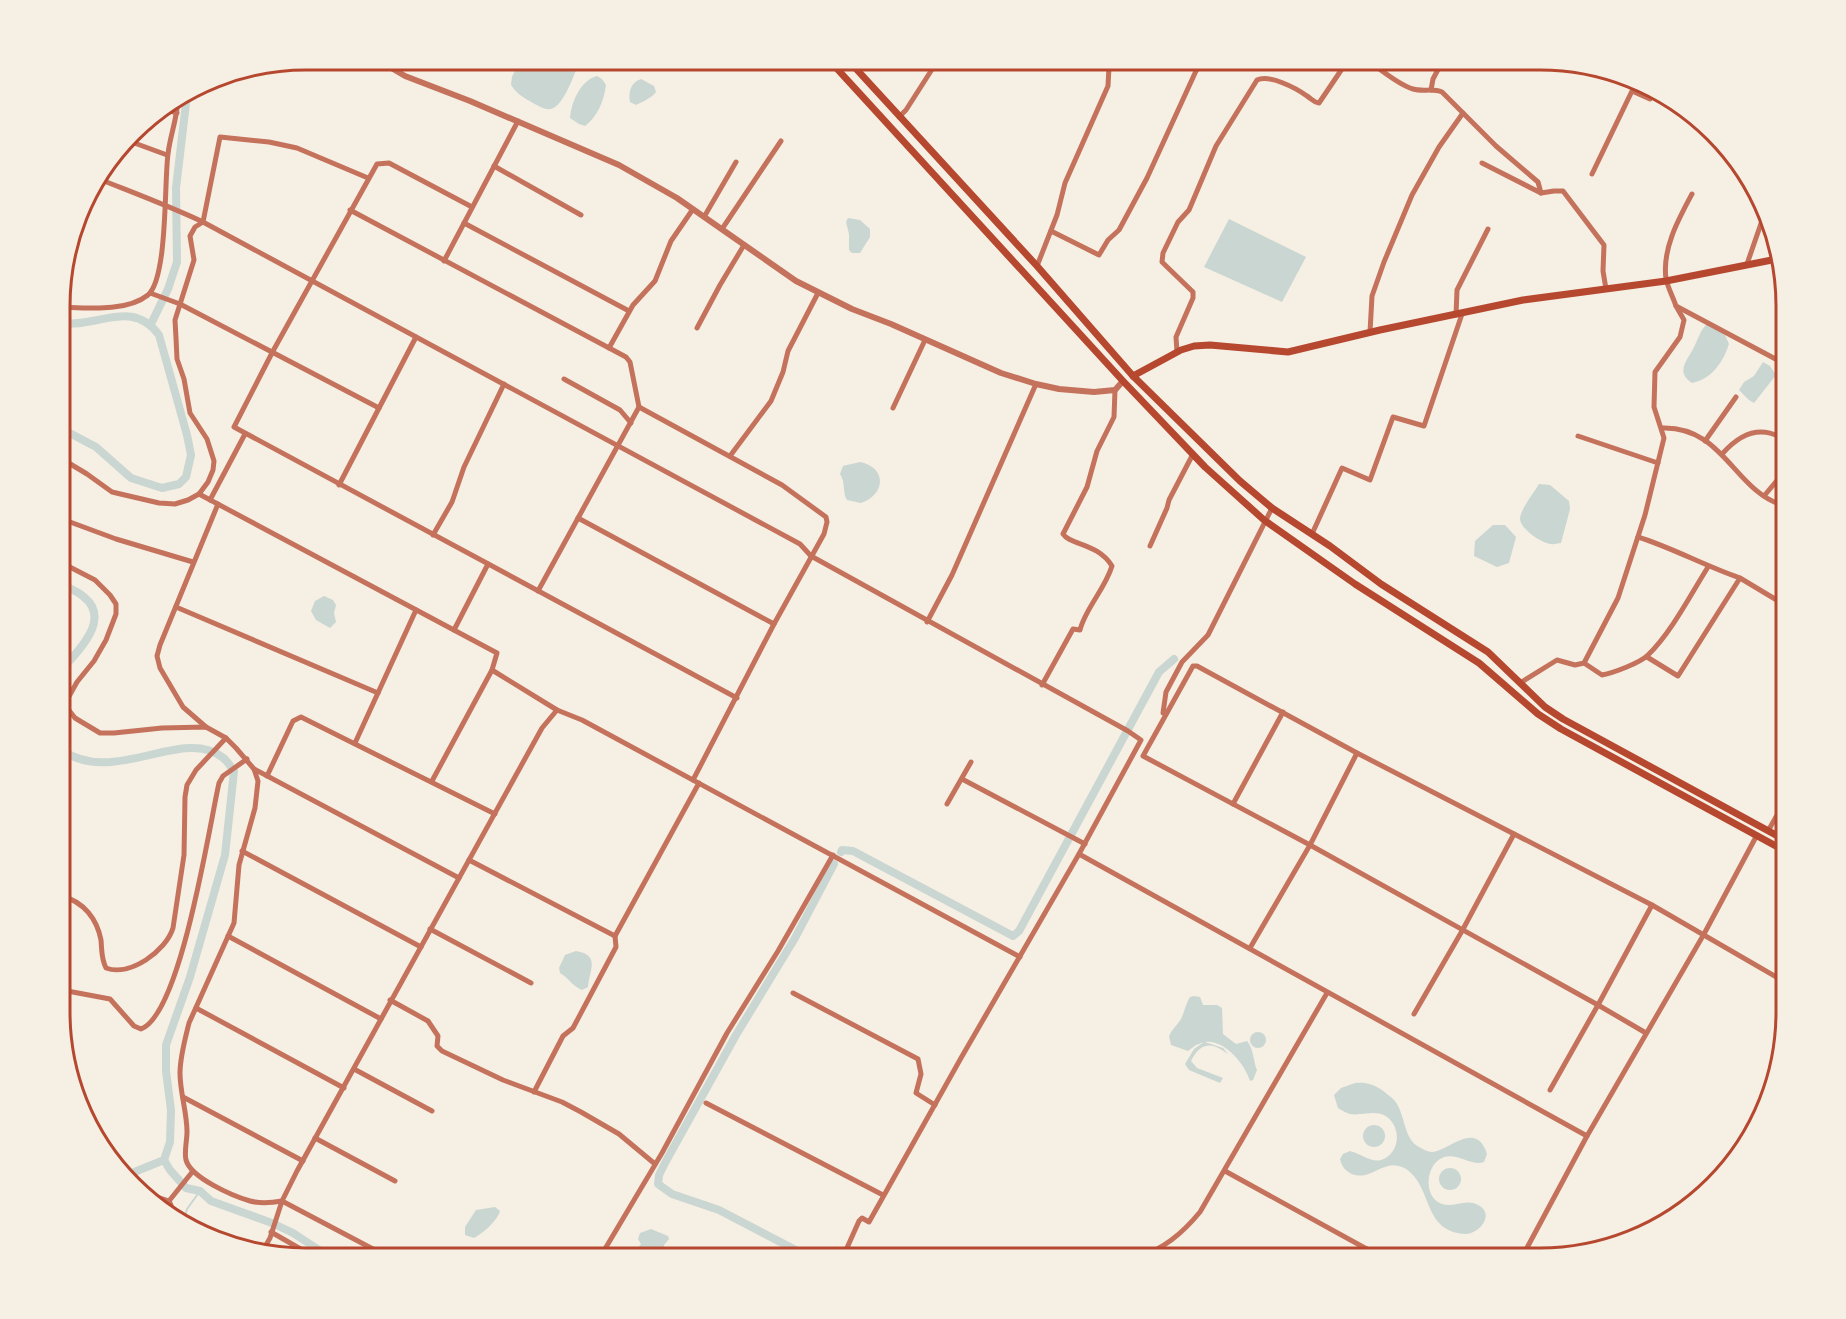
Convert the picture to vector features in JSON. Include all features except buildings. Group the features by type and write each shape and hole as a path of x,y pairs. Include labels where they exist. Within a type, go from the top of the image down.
{"main road":[{"path":"838,70 1123,381 1205,467 1264,520 1355,585 1479,663 1538,714 1561,729 1776,846"},
{"path":"857,70 1037,266 1133,376 1214,457 1272,508 1381,584 1488,652 1545,707 1563,719 1776,835"},
{"path":"1133,376 1177,352 1194,346 1210,345 1288,352 1370,332 1523,300 1666,281 1771,261"},
{"path":"1516,696 1527,690"}],"street":[{"path":"392,70 619,165 693,209 780,272 818,293 1001,373 1059,389 1094,392 1114,390 1123,381"},
{"path":"899,117 932,70"},
{"path":"1037,266 1051,231 1065,183 1108,86 1109,70"},
{"path":"1051,231 1099,255 1108,240 1119,230 1147,178 1196,70"},
{"path":"1177,352 1176,337 1193,298 1193,292 1162,262 1163,253 1178,222 1189,210 1216,146 1257,80 1269,77 1319,103 1341,70"},
{"path":"1382,70 1415,90 1442,92 1496,146 1538,182 1541,194"},
{"path":"1431,90 1439,70"},
{"path":"1592,174 1632,92 1650,98"},
{"path":"153,294 160,262 167,206 167,155 177,109"},
{"path":"173,112 177,113"},
{"path":"1370,332 1372,296 1412,195 1439,147 1463,113"},
{"path":"444,261 518,121"},
{"path":"70,464 112,492 159,503 175,504 188,500 199,494 208,482 214,461 207,439 190,413 184,379 177,359 176,320 178,303 194,260 190,236 195,227 203,222 220,137 269,142 297,148 368,178"},
{"path":"722,229 781,141"},
{"path":"136,144 167,155"},
{"path":"704,217 736,162"},
{"path":"472,207 389,163 377,164 233,424 234,427 737,698"},
{"path":"1482,163 1541,194 1563,191 1604,245 1606,289"},
{"path":"494,166 581,215"},
{"path":"106,182 191,216 312,280 800,544 811,556 1140,739 1149,740 1165,710 1166,692 1182,662 1208,635 1272,508"},
{"path":"1584,663 1618,598 1638,537 1664,438 1654,407 1655,372 1680,337 1684,320 1666,281 1666,266 1675,226 1692,194"},
{"path":"609,348 629,311 655,281 671,241 693,209"},
{"path":"350,210 626,357 630,362 639,407 538,591"},
{"path":"464,223 629,311"},
{"path":"1747,264 1761,224"},
{"path":"1312,534 1342,468 1370,480 1393,417 1424,426 1459,314 1457,290 1488,230"},
{"path":"697,328 744,245"},
{"path":"730,456 771,401 781,378 788,351 818,293"},
{"path":"70,307 113,306 153,294 178,303 379,408"},
{"path":"1676,306 1776,359"},
{"path":"339,485 416,337"},
{"path":"893,408 925,340"},
{"path":"564,379 621,410 631,423"},
{"path":"433,535 452,502 464,467 504,384"},
{"path":"927,622 952,575 1036,384"},
{"path":"1042,685 1073,629 1080,630 1112,566 1093,548 1066,538 1063,534 1087,487 1097,451 1114,417 1114,390"},
{"path":"1705,441 1736,397"},
{"path":"615,936 774,624 827,528 826,517 798,495 639,407"},
{"path":"1662,428 1676,428 1691,432 1705,441 1723,453 1758,493 1776,503"},
{"path":"1723,453 1742,435 1760,432 1776,435"},
{"path":"210,500 245,434"},
{"path":"1578,436 1658,463"},
{"path":"1150,546 1169,500 1193,454"},
{"path":"1764,496 1776,482"},
{"path":"199,494 496,653 492,670 432,781"},
{"path":"218,504 157,656 160,668 179,696 183,707 224,740 254,769 459,878"},
{"path":"579,518 774,624"},
{"path":"70,522 116,539 193,562"},
{"path":"1638,537 1658,543 1708,567 1740,578 1776,600"},
{"path":"454,630 488,564"},
{"path":"70,567 95,580 116,604 116,614 106,640 70,695"},
{"path":"1520,683 1557,660 1575,665 1584,663 1602,675 1647,657 1708,567"},
{"path":"1647,657 1678,676 1740,578"},
{"path":"176,607 378,693"},
{"path":"356,743 416,610"},
{"path":"1646,1033 1310,845 1143,756 1190,669 1197,666 1357,753 1652,905 1776,977"},
{"path":"492,670 557,710 582,720 1020,957"},
{"path":"265,1245 282,1201 390,1000 542,728 557,710"},
{"path":"70,712 75,718 100,733 206,727"},
{"path":"1233,804 1283,712"},
{"path":"267,776 289,728 296,718 307,718 495,814"},
{"path":"847,1248 859,1221 862,1218 869,1222 1079,854 1140,739"},
{"path":"70,898 83,906 95,919 101,944 101,958 106,968 115,972 128,968 160,950 170,939 173,928 184,855 187,785 196,770 224,740"},
{"path":"1250,948 1310,845 1357,753"},
{"path":"70,992 110,999 134,1026 141,1029 152,1022 162,1004 185,947 219,783 223,776 245,760"},
{"path":"947,804 970,762"},
{"path":"254,769 258,781 255,808 242,851 234,923 184,1040 180,1070 187,1131 186,1160 191,1172 234,1195 251,1201 267,1203 282,1201 373,1248"},
{"path":"962,779 1084,844"},
{"path":"1768,831 1776,817"},
{"path":"1414,1014 1514,834"},
{"path":"1527,1248 1587,1136 1704,934 1757,835"},
{"path":"242,851 421,947"},
{"path":"1079,854 1587,1136"},
{"path":"605,1248 655,1164 727,1033 778,951 833,855"},
{"path":"469,860 617,939 616,947 589,999 573,1028 562,1036 534,1092"},
{"path":"1550,1090 1652,905"},
{"path":"430,929 531,983"},
{"path":"228,936 381,1019"},
{"path":"792,993 918,1059 921,1074 916,1093 935,1105"},
{"path":"1160,1248 1185,1231 1200,1212 1327,993"},
{"path":"390,1000 428,1021 438,1036 437,1046 442,1051 494,1076 562,1102 602,1123 655,1164"},
{"path":"196,1008 344,1088"},
{"path":"354,1069 432,1111"},
{"path":"183,1097 303,1161"},
{"path":"706,1103 883,1195"},
{"path":"315,1138 395,1181"},
{"path":"1225,1171 1365,1248"},
{"path":"171,1206 171,1198 191,1172"},
{"path":"160,1197 171,1198"},
{"path":"272,1230 302,1248"}],"shaded area":[{"path":"515,70 576,70 565,95 556,107 551,109 539,106 518,93 511,85"},
{"path":"597,76 606,85 604,96 597,113 585,126 570,118 571,112 582,87 591,78"},
{"path":"641,79 654,86 656,92 636,105 630,102 629,95 635,82"},
{"path":"848,218 860,220 870,229 870,237 860,253 852,253 849,250 846,222"},
{"path":"1229,219 1306,257 1282,302 1204,267"},
{"path":"1707,324 1725,335 1729,344 1716,369 1705,378 1692,383 1684,374 1684,365"},
{"path":"1763,362 1770,366 1776,375 1754,403 1739,390 1744,382 1754,376"},
{"path":"860,462 875,470 880,482 875,494 861,503 847,500 840,474 843,466"},
{"path":"1539,484 1550,485 1569,501 1570,509 1561,543 1552,544 1542,541 1527,531 1521,522 1523,509"},
{"path":"1493,525 1505,525 1516,537 1509,563 1497,567 1474,556 1475,541"},
{"path":"324,596 333,600 336,605 334,613 336,622 330,628 316,620 311,611 315,601"},
{"path":"576,951 589,956 592,964 588,987 582,990 560,973 559,968 565,955"},
{"path":"1190,997 1200,997 1203,1005 1217,1005 1222,1008 1223,1034 1236,1044 1247,1041 1257,1070 1253,1080 1250,1081 1239,1060 1219,1044 1205,1042 1223,1048 1228,1054 1217,1047 1207,1045 1195,1054 1191,1061 1197,1068 1223,1078 1220,1083 1189,1070 1185,1064 1194,1049 1204,1042 1188,1051 1171,1045 1169,1036 1181,1020"},
{"path":"1258,1032 1264,1034 1266,1040 1264,1046 1258,1048 1252,1046 1250,1040 1252,1034"},
{"path":"1355,1083 1375,1086 1393,1099 1414,1144 1429,1152 1469,1138 1476,1139 1482,1144 1487,1154 1484,1162 1446,1157 1435,1163 1429,1176 1430,1189 1436,1201 1446,1205 1469,1202 1483,1209 1486,1213 1480,1228 1464,1234 1451,1231 1441,1225 1429,1207 1415,1177 1401,1166 1391,1165 1359,1176 1344,1168 1340,1159 1343,1154 1350,1151 1373,1160 1381,1160 1392,1152 1397,1140 1395,1128 1387,1117 1374,1113 1350,1114 1338,1108 1334,1095 1341,1088"},
{"path":"1374,1125 1384,1132 1385,1136 1378,1146 1374,1147 1364,1140 1363,1136 1370,1126"},
{"path":"1450,1168 1460,1175 1461,1179 1454,1189 1450,1190 1440,1183 1439,1179 1446,1169"},
{"path":"495,1207 500,1211 489,1226 474,1238 465,1235 465,1227 476,1210"},
{"path":"651,1229 668,1236 669,1239 663,1248 638,1248 641,1244 638,1239 640,1233"}],"waterway":[{"path":"151,324 168,289 177,262 176,188 186,103"},
{"path":"70,323 126,316 138,318 149,324 159,335 191,455 186,477 179,484 162,488 131,478 96,447 70,433"},
{"path":"70,589 90,603 94,613 94,623 90,634 70,660"},
{"path":"841,852 842,850 853,851 1013,936 1019,931 1159,672 1174,659"},
{"path":"70,754 82,760 103,762 187,748 206,749 224,758 234,771 225,855 190,977 166,1045 166,1071 171,1110 170,1142 164,1160 133,1172"},
{"path":"792,1248 719,1210 672,1194 658,1184 659,1175 666,1161 736,1035 795,938 834,864"},
{"path":"164,1160 186,1188 200,1191 211,1201 272,1223 316,1248"},
{"path":"185,1215 187,1209 200,1191"}]}
